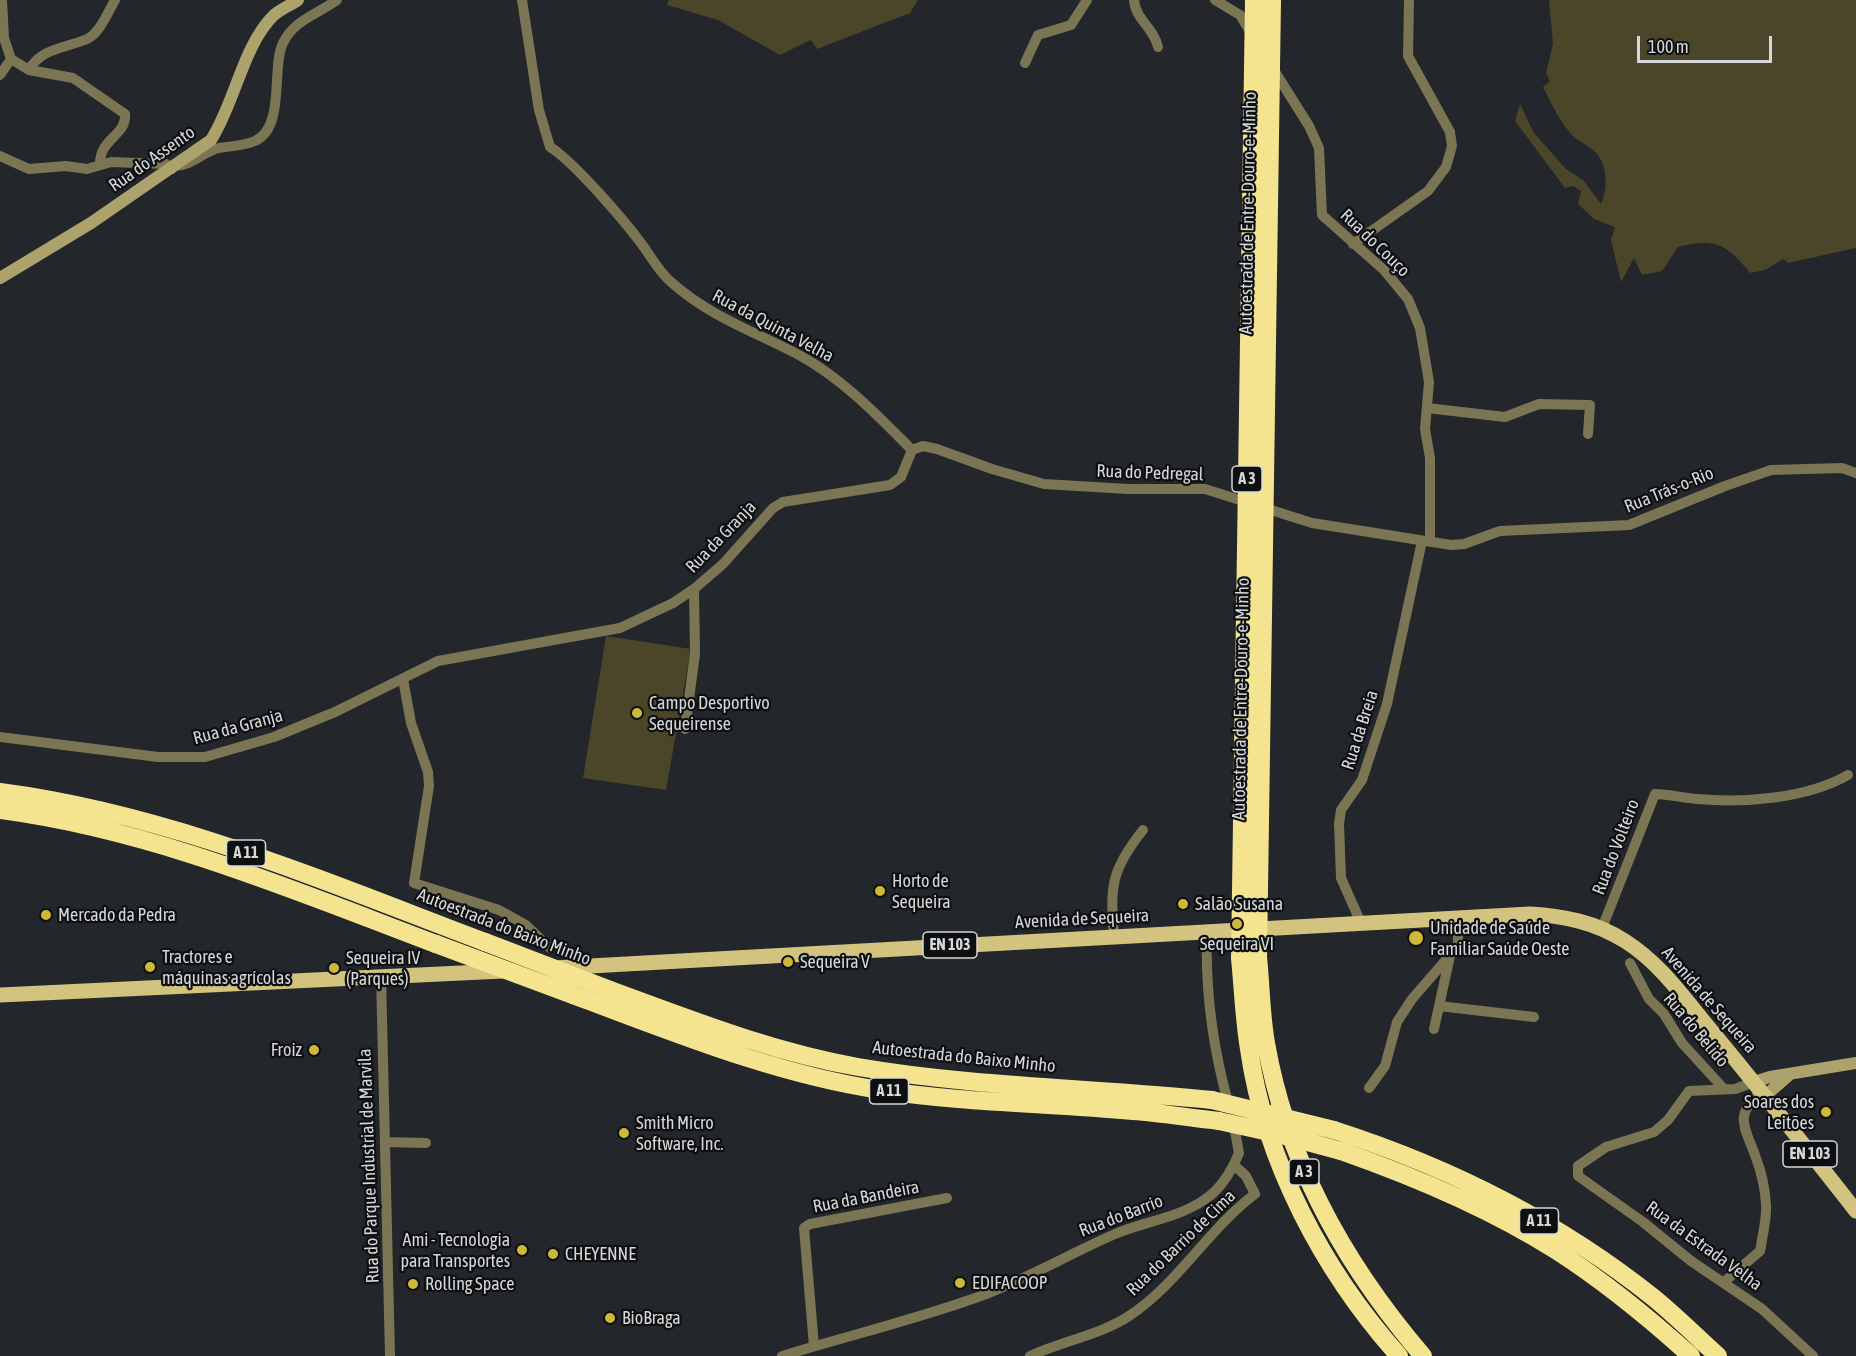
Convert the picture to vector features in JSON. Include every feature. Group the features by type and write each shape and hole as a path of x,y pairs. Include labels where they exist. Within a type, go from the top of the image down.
{"highway":[{"name":"Autoestrada de Entre-Douro-e-Minho","path":"1254,0 1240,958 1249,1050 1275,1153 1304,1216 1335,1272 1372,1326 1399,1356"},
{"name":"Autoestrada de Entre-Douro-e-Minho","path":"1272,0 1258,957 1266,1042 1279,1099 1298,1158 1321,1210 1353,1265 1389,1317 1423,1356"},
{"name":"Autoestrada do Baixo Minho","path":"0,792 46,798 134,817 211,840 730,1034 791,1052 858,1067 960,1081 1212,1100 1334,1130 1389,1148 1478,1187 1565,1236 1654,1298 1718,1356"},
{"name":"A 11","path":"0,810 43,816 133,836 217,861 723,1050 799,1073 879,1090 979,1101 1135,1111 1219,1121 1341,1151 1385,1167 1472,1205 1557,1251 1643,1313 1691,1356"}],"main road":[{"name":"Avenida de Sequeira","path":"381,975 503,971 1458,918 1557,916 1602,928 1642,953 1661,971 1760,1090"},
{"name":"EN 103","path":"0,995 381,975"},
{"name":"EN 103","path":"1760,1090 1856,1211"}],"street":[{"path":"2,0 4,39 11,59 28,70 73,78 125,114 123,128 102,147 99,165"},
{"path":"28,70 42,55 69,43 87,39 96,31 115,0"},
{"name":"Rua do Assento","path":"0,278 91,223 212,140 221,125 257,38 276,13 298,0"},
{"path":"0,156 29,169 66,166 87,169 111,162 166,164 174,167 185,166 217,148 257,140 264,133 277,100 277,58 284,41 299,22 337,0"},
{"name":"Rua da Quinta Velha","path":"522,0 539,110 550,147 562,154 612,209 669,280 702,308 803,357 836,379 896,430 912,450"},
{"path":"1025,63 1038,35 1071,25 1086,0"},
{"path":"1134,0 1137,14 1152,30 1158,47"},
{"name":"Rua do Couço","path":"1215,0 1240,15 1309,126 1318,148 1322,215 1384,270 1408,299 1420,328 1430,382 1425,429 1430,458 1426,542"},
{"path":"1353,244 1428,191 1446,167 1452,146 1450,132 1408,56 1409,0"},
{"path":"0,75 11,59"},
{"path":"1427,408 1506,417 1539,404 1590,405 1588,434"},
{"name":"Rua do Pedregal","path":"912,450 923,446 937,448 992,469 1044,484 1128,489 1205,489 1312,523 1426,542"},
{"name":"Rua da Granja","path":"0,737 158,757 205,757 274,737 335,712 438,661 620,628 673,603 694,589 723,564 773,508 783,502 890,485 901,477 912,450"},
{"name":"Rua Trás-o-Rio","path":"1426,542 1464,544 1500,531 1629,525 1771,470 1842,468 1856,473"},
{"name":"Rua da Breia","path":"1360,923 1341,878 1339,824 1341,810 1362,780 1387,704 1426,542"},
{"path":"685,729 695,654 694,589"},
{"path":"402,679 411,723 428,772 429,786 414,883 499,910 526,925 549,948"},
{"name":"Rua do Volteiro","path":"1602,928 1655,794 1696,799 1739,799 1804,791 1832,784 1848,775"},
{"path":"1114,936 1112,905 1118,867 1143,831"},
{"path":"1369,1088 1385,1066 1397,1022 1426,980 1458,946 1458,918"},
{"path":"1207,932 1206,964 1220,1074 1239,1142 1239,1153 1234,1165"},
{"path":"1434,1029 1450,956"},
{"name":"Rua do Belido","path":"1630,963 1649,999 1664,1014 1682,1042 1724,1089 1760,1090"},
{"name":"Rua do Parque Industrial de Marvila","path":"381,975 390,1356"},
{"path":"1439,1006 1533,1017"},
{"path":"1724,1282 1760,1251 1761,1246 1766,1202 1755,1155 1743,1127 1751,1104 1770,1077 1788,1076 1856,1063"},
{"path":"1760,1090 1788,1076"},
{"name":"Rua da Estrada Velha","path":"1724,1089 1689,1091 1668,1120 1654,1132 1606,1146 1578,1166 1577,1171 1581,1179 1762,1309 1813,1356"},
{"path":"385,1142 426,1143"},
{"name":"Rua do Barrio de Cima","path":"1030,1356 1129,1316 1172,1280 1229,1214 1256,1194 1246,1176 1234,1165"},
{"name":"Rua do Barrio","path":"782,1356 977,1297 1034,1274 1072,1253 1123,1231 1178,1213 1204,1200 1234,1165"},
{"name":"Rua da Bandeira","path":"814,1346 804,1228 810,1224 947,1198"}],"shaded area":[{"path":"669,0 918,0 910,13 817,49 811,40 780,55 718,20 667,5"},
{"path":"1549,0 1856,0 1856,248 1788,263 1783,259 1765,270 1750,273 1734,255 1719,245 1690,244 1678,247 1662,271 1642,275 1634,258 1621,282 1611,240 1615,227 1594,219 1578,204 1581,191 1573,186 1565,188 1515,121 1520,104 1534,133 1566,169 1583,180 1601,204 1606,184 1602,163 1595,152 1567,130 1543,87 1550,81 1546,73 1553,44"},
{"name":"Campo Desportivo Sequeirense","path":"606,636 691,649 666,790 583,778"}],"place":[{"name":"Campo Desportivo Sequeirense","path":"637,713"},
{"name":"Horto de Sequeira","path":"880,891"},
{"name":"Salão Susana","path":"1183,904"},
{"name":"Mercado da Pedra","path":"46,915"},
{"name":"Sequeira VI","path":"1237,924"},
{"name":"Unidade de Saúde Familiar Saúde Oeste","path":"1416,938"},
{"name":"Sequeira V","path":"788,962"},
{"name":"Tractores e máquinas agrícolas","path":"150,967"},
{"name":"Sequeira IV (Parques)","path":"334,968"},
{"name":"Froiz","path":"314,1050"},
{"name":"Soares dos Leitões","path":"1826,1112"},
{"name":"Smith Micro Software, Inc.","path":"624,1133"},
{"name":"Ami - Tecnologia para Transportes","path":"522,1250"},
{"name":"CHEYENNE","path":"553,1254"},
{"name":"EDIFACOOP","path":"960,1283"},
{"name":"Rolling Space","path":"413,1284"},
{"name":"BioBraga","path":"610,1318"}]}
